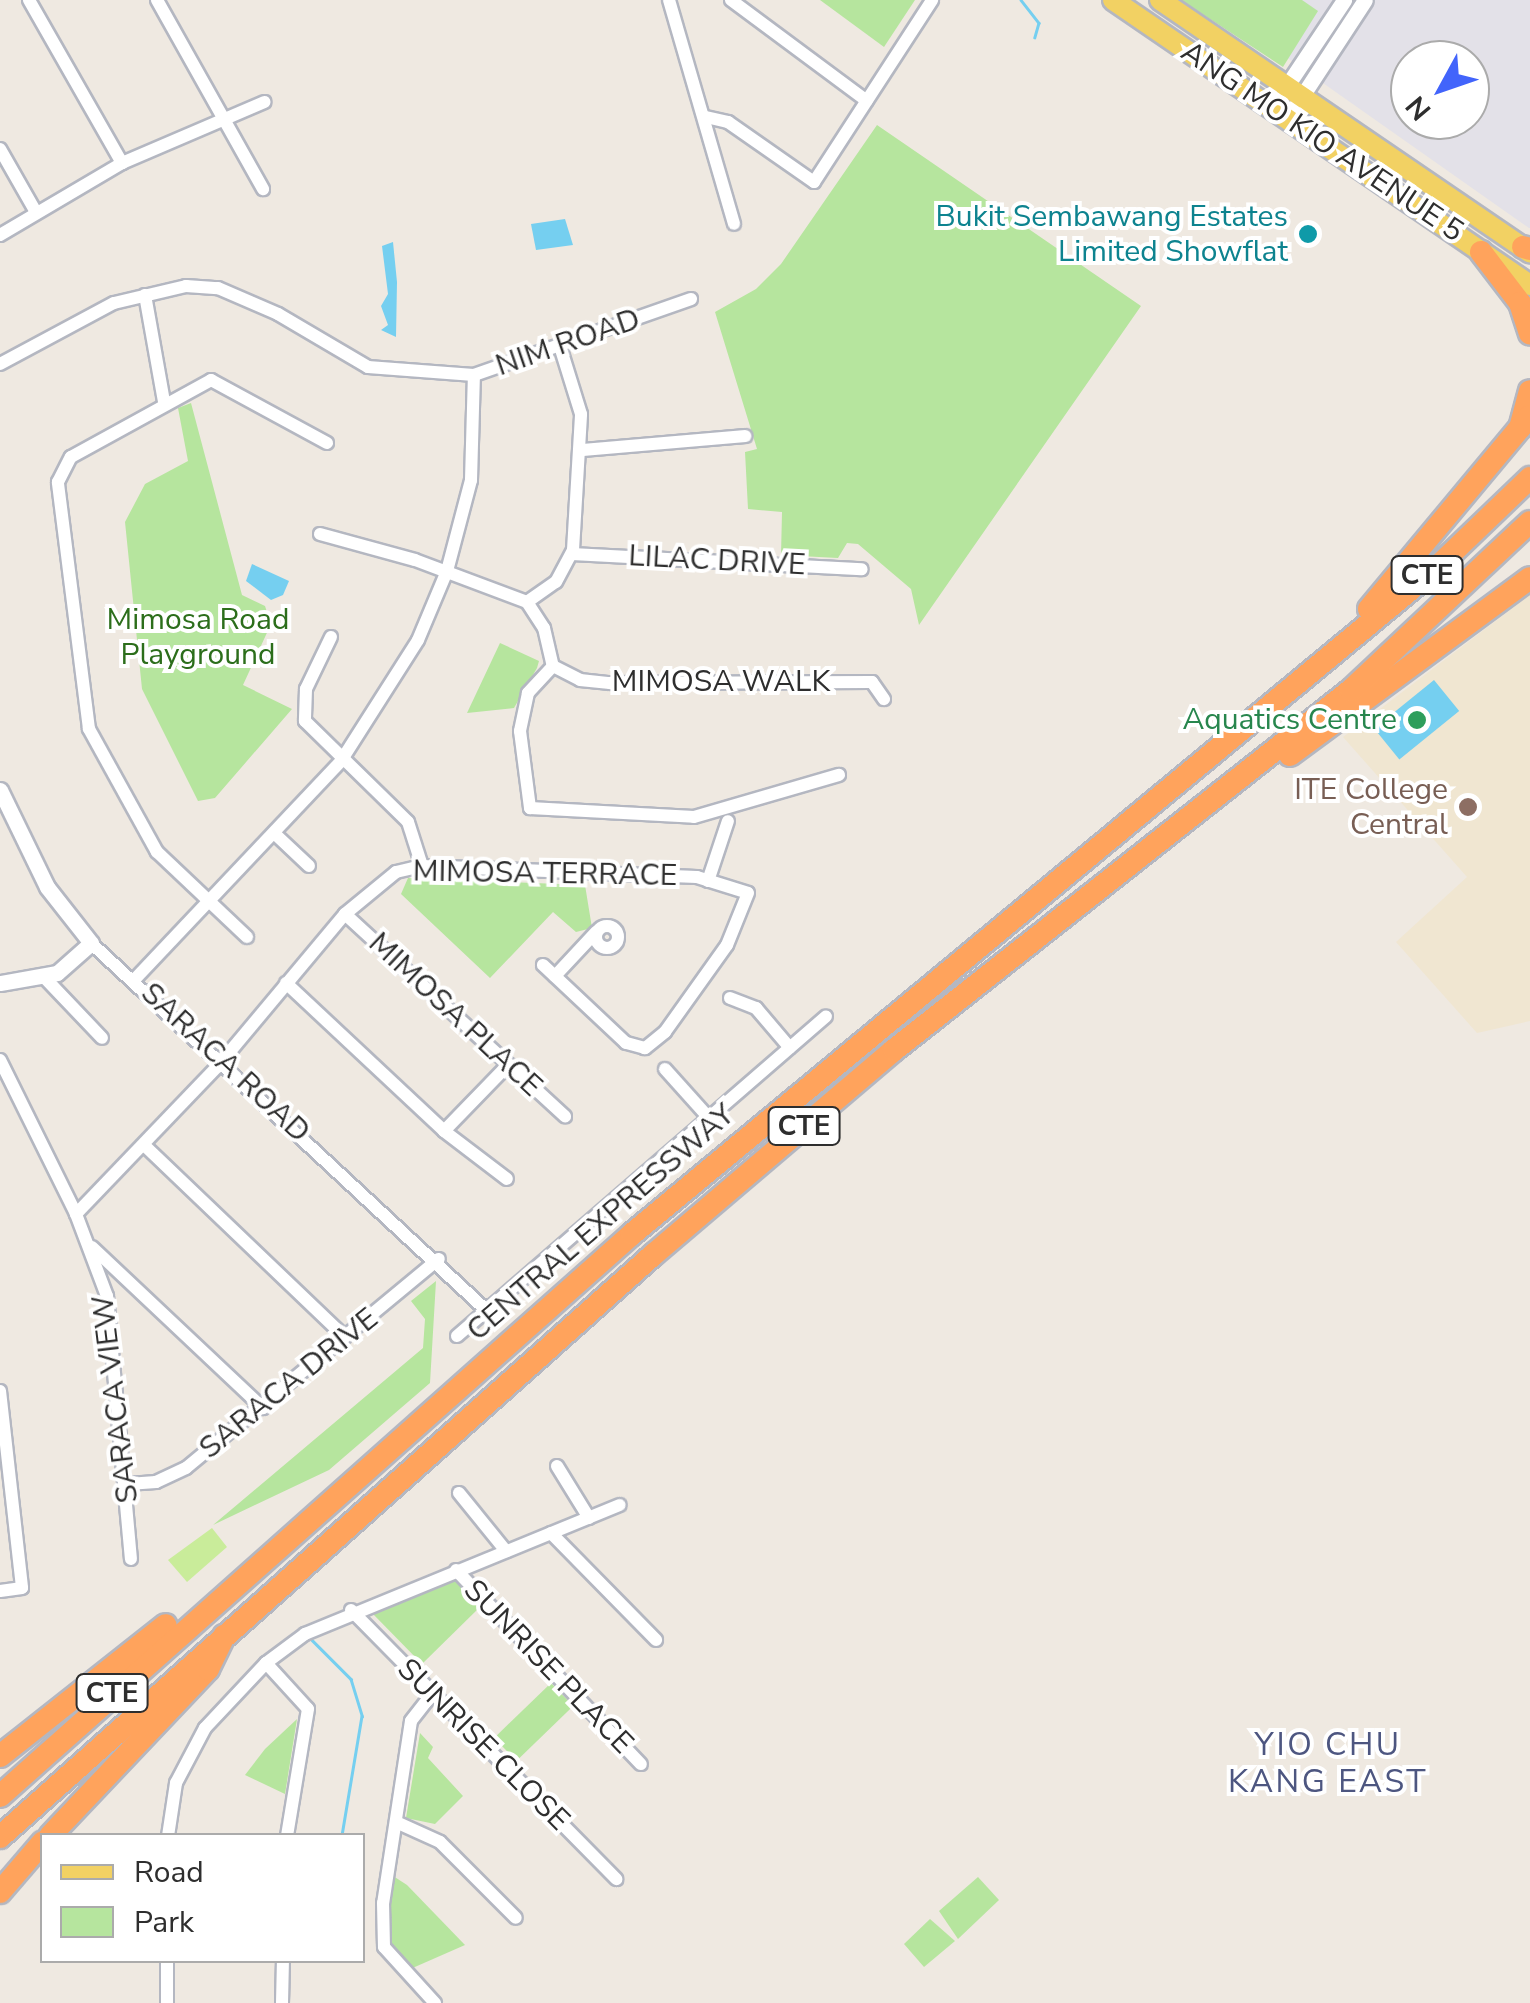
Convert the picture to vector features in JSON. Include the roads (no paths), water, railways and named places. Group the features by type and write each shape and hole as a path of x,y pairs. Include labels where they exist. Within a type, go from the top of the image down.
{"highway":[{"path":"1481,252 1520,303 1530,333"},
{"path":"1319,666 1524,424 1530,391"},
{"name":"CENTRAL EXPRESSWAY","path":"8,1789 210,1604 743,1138 1319,666 1530,478"},
{"name":"CENTRAL EXPRESSWAY","path":"0,1837 227,1628 894,1050 1351,690 1530,522"},
{"path":"1222,795 1302,747 1530,578"},
{"path":"0,1756 174,1619 210,1604"},
{"path":"53,1833 208,1670 227,1628"},
{"path":"0,1892 40,1846"}],"main road":[{"name":"ANG MO KIO AVENUE 5","path":"1113,0 1530,285"},
{"name":"ANG MO KIO AVENUE 5","path":"1160,0 1528,249"}],"street":[{"path":"29,0 122,164"},
{"path":"157,0 262,190"},
{"path":"669,0 734,224"},
{"path":"731,0 867,100"},
{"path":"706,118 728,122 814,182 932,0"},
{"path":"1280,113 1344,0"},
{"path":"1294,91 1319,70 1365,0"},
{"path":"1319,70 1322,110"},
{"path":"1251,94 1267,72"},
{"path":"0,235 122,164 264,102"},
{"path":"0,149 36,212"},
{"name":"NIM ROAD","path":"2,357 114,304 186,286 218,288 278,314 368,367 474,376 692,299"},
{"path":"145,295 164,402"},
{"path":"527,602 556,582 572,554 583,450 580,405 560,346"},
{"path":"135,979 341,761 418,640 446,571 471,480 474,376"},
{"path":"248,937 148,840 83,711 58,482 71,458 164,402 212,380 327,443"},
{"path":"583,450 745,436"},
{"path":"320,534 446,571 527,602 544,628 553,666 526,698 522,760 530,808 694,817 840,776"},
{"name":"LILAC DRIVE","path":"572,554 862,568"},
{"path":"330,637 302,712 341,761 408,822 422,866"},
{"name":"MIMOSA WALK","path":"553,666 580,680 610,683 872,682 884,699"},
{"name":"SARACA ROAD","path":"0,790 48,886 91,944 135,979 438,1260 487,1311"},
{"name":"MIMOSA TERRACE","path":"222,1062 345,914 388,876 422,866 708,881 728,821"},
{"path":"274,834 309,866"},
{"path":"543,965 626,1043 652,1045 728,946 748,892 708,881"},
{"name":"MIMOSA PLACE","path":"345,914 565,1116"},
{"path":"555,976 596,932"},
{"path":"0,983 44,977 91,944"},
{"path":"44,977 102,1038"},
{"path":"286,983 444,1131 506,1179"},
{"path":"730,998 756,1008 790,1048"},
{"path":"456,1336 826,1016"},
{"name":"SARACA VIEW","path":"0,1060 76,1214 107,1296 128,1484 131,1559"},
{"path":"76,1214 222,1062"},
{"path":"444,1131 509,1064"},
{"path":"664,1069 709,1118"},
{"path":"144,1145 345,1337"},
{"path":"418,1242 420,1275"},
{"path":"90,1245 262,1408"},
{"name":"SARACA DRIVE","path":"128,1484 177,1474 438,1260"},
{"path":"107,1296 131,1282"},
{"path":"0,1392 22,1588 0,1591"},
{"path":"557,1466 588,1518"},
{"path":"460,1493 506,1551"},
{"path":"168,1833 176,1784 205,1728 266,1663 351,1610 620,1505"},
{"path":"551,1533 656,1640"},
{"name":"SUNRISE PLACE","path":"456,1570 640,1764"},
{"name":"SUNRISE CLOSE","path":"351,1610 616,1879"},
{"path":"266,1663 308,1709 287,1833"},
{"path":"432,1694 411,1721 384,1947 434,2003"},
{"path":"396,1822 440,1842 516,1918"},
{"path":"167,1963 167,2003"},
{"path":"282,2003 283,1963"}],"water":[{"path":"565,219 573,245 536,250 531,224"},
{"path":"393,242 396,337 381,330 388,325 381,306 388,294 382,246"},
{"path":"252,564 289,581 283,595 271,600 246,581"},
{"name":"Aquatics Centre","path":"1434,680 1459,711 1399,760 1374,728"}],"waterway":[{"path":"1021,0 1039,23 1035,37"},
{"path":"311,1639 351,1679 362,1716 342,1833"}],"place":[{"name":"Bukit Sembawang Estates Limited Showflat","path":"1308,234"},
{"name":"Aquatics Centre","path":"1417,720"},
{"name":"ITE College Central","path":"1468,807"}],"district":[{"name":"YIO CHU KANG EAST","path":"1328,1764"}],"park label":[{"name":"Mimosa Road Playground","path":"198,637"}]}
